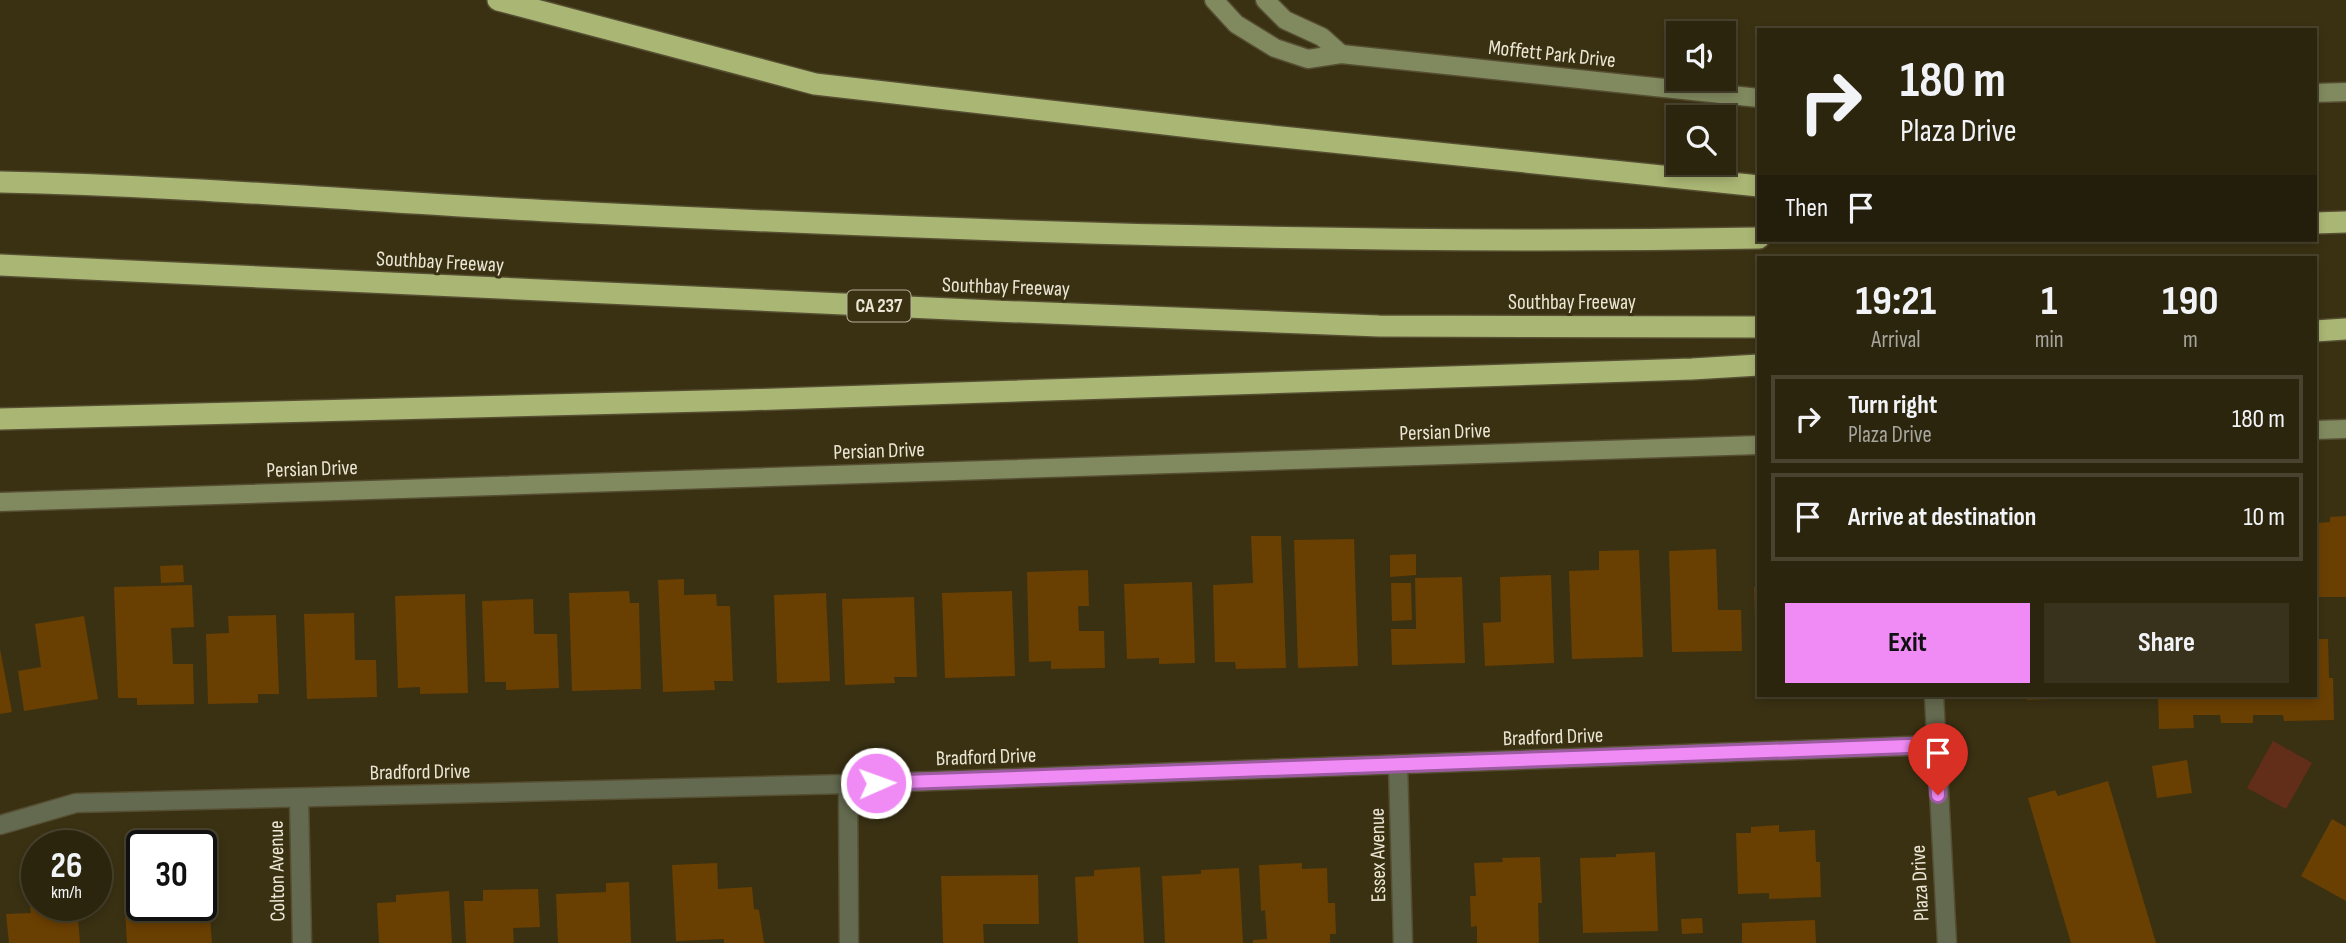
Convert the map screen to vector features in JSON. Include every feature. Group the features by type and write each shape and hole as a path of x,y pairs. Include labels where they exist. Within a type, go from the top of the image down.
{"highway":[{"path":"498,0 815,84 1234,132 1757,186"},
{"path":"0,182 253,193 590,213 1021,231 1377,241 1757,239"},
{"path":"2317,223 2346,222"},
{"name":"Southbay Freeway","path":"0,265 911,308 1379,326 1757,327"},
{"path":"2317,331 2346,329"},
{"path":"0,419 758,400 1757,365"}],"street":[{"name":"Moffett Park Drive","path":"1214,0 1236,24 1275,48 1308,59 1341,54 1757,98"},
{"path":"1265,0 1285,20 1322,37 1341,54"},
{"path":"2317,93 2346,92"},
{"path":"2317,430 2346,429"},
{"name":"Persian Drive","path":"0,502 1757,445"},
{"name":"Plaza Drive","path":"1934,697 1947,943"},
{"name":"Bradford Drive","path":"0,825 76,803 848,785 1936,745"},
{"name":"Essex Avenue","path":"1398,765 1403,943"},
{"path":"848,785 849,943"},
{"name":"Colton Avenue","path":"299,798 302,943"}],"shaded area":[{"path":"2273,741 2312,763 2286,809 2247,788"}],"building":[{"path":"2346,516 2346,597 2317,597 2317,523 2330,522 2330,517"},
{"path":"1251,536 1281,536 1286,668 1236,669 1235,662 1215,662 1213,585 1253,583"},
{"path":"1354,539 1358,666 1298,668 1294,540"},
{"path":"1716,549 1718,610 1741,610 1742,651 1672,652 1669,551"},
{"path":"1639,550 1643,657 1572,659 1569,571 1599,570 1599,551"},
{"path":"1416,554 1416,575 1390,577 1390,555"},
{"path":"183,565 184,582 161,583 160,566"},
{"path":"1088,570 1089,606 1078,606 1079,631 1104,631 1105,668 1051,669 1051,661 1029,662 1027,572"},
{"path":"1551,575 1554,663 1485,666 1483,623 1501,622 1500,577"},
{"path":"1462,577 1465,663 1392,665 1391,629 1416,629 1415,578"},
{"path":"684,579 684,595 716,594 717,606 730,606 733,681 714,681 715,690 663,692 658,580"},
{"path":"1192,582 1195,663 1159,664 1159,658 1127,659 1124,584"},
{"path":"1391,583 1411,583 1412,620 1392,621"},
{"path":"192,585 194,627 171,628 173,664 193,664 194,704 137,705 137,698 118,698 114,587"},
{"path":"1754,587 1757,587 1756,654"},
{"path":"629,591 630,603 639,603 641,689 572,691 569,593"},
{"path":"1012,591 1015,676 945,678 942,593"},
{"path":"826,593 830,681 777,683 774,595"},
{"path":"465,594 468,693 420,694 420,687 398,688 395,596"},
{"path":"914,597 917,677 894,677 895,683 845,685 842,599"},
{"path":"533,599 534,634 557,634 559,688 506,690 506,682 485,682 482,601"},
{"path":"354,613 355,660 376,660 377,697 307,699 304,614"},
{"path":"276,615 279,694 258,694 258,703 208,704 206,634 229,633 228,616"},
{"path":"84,616 98,699 24,711 18,671 41,667 35,624"},
{"path":"2317,639 2328,639 2329,678 2333,678 2334,720 2284,721 2283,715 2253,715 2253,723 2221,723 2220,715 2193,715 2194,728 2159,729 2158,697 2317,697"},
{"path":"0,649 12,712 0,714"},
{"path":"2027,697 2056,697 2056,699 2027,700"},
{"path":"2187,760 2192,793 2157,798 2152,766"},
{"path":"2108,781 2156,943 2071,943 2028,798 2055,790 2058,796"},
{"path":"2332,819 2346,827 2346,901 2301,876"},
{"path":"1779,825 1779,832 1815,830 1816,862 1820,862 1821,897 1769,899 1769,893 1738,894 1736,833 1751,833 1751,827"},
{"path":"1655,852 1658,931 1583,933 1580,858"},
{"path":"1540,857 1542,903 1538,903 1539,943 1477,943 1477,926 1471,927 1470,896 1476,896 1474,863 1503,862 1502,858"},
{"path":"717,863 718,889 752,887 754,909 759,910 764,943 724,943 724,939 676,941 672,865"},
{"path":"1302,863 1302,869 1327,868 1328,903 1335,903 1336,934 1330,934 1330,943 1253,943 1253,940 1267,939 1265,910 1261,911 1259,865"},
{"path":"1140,867 1144,943 1078,943 1075,877 1094,876 1094,870"},
{"path":"1239,868 1243,943 1165,943 1162,876"},
{"path":"1038,875 1039,924 983,924 984,943 943,943 941,876"},
{"path":"629,882 631,943 558,943 556,894 606,892 606,883"},
{"path":"538,889 540,927 513,928 514,943 466,943 464,901 483,901 483,890"},
{"path":"449,891 452,943 379,943 377,903 396,902 396,895"},
{"path":"125,910 126,921 210,921 212,943 127,943"},
{"path":"21,913 21,921 78,921 80,943 9,943 6,914"},
{"path":"1702,918 1703,933 1682,934 1681,919"},
{"path":"1815,920 1816,943 1742,943 1742,923"}],"route":[{"path":"876,783 1936,745 1938,795"}]}
